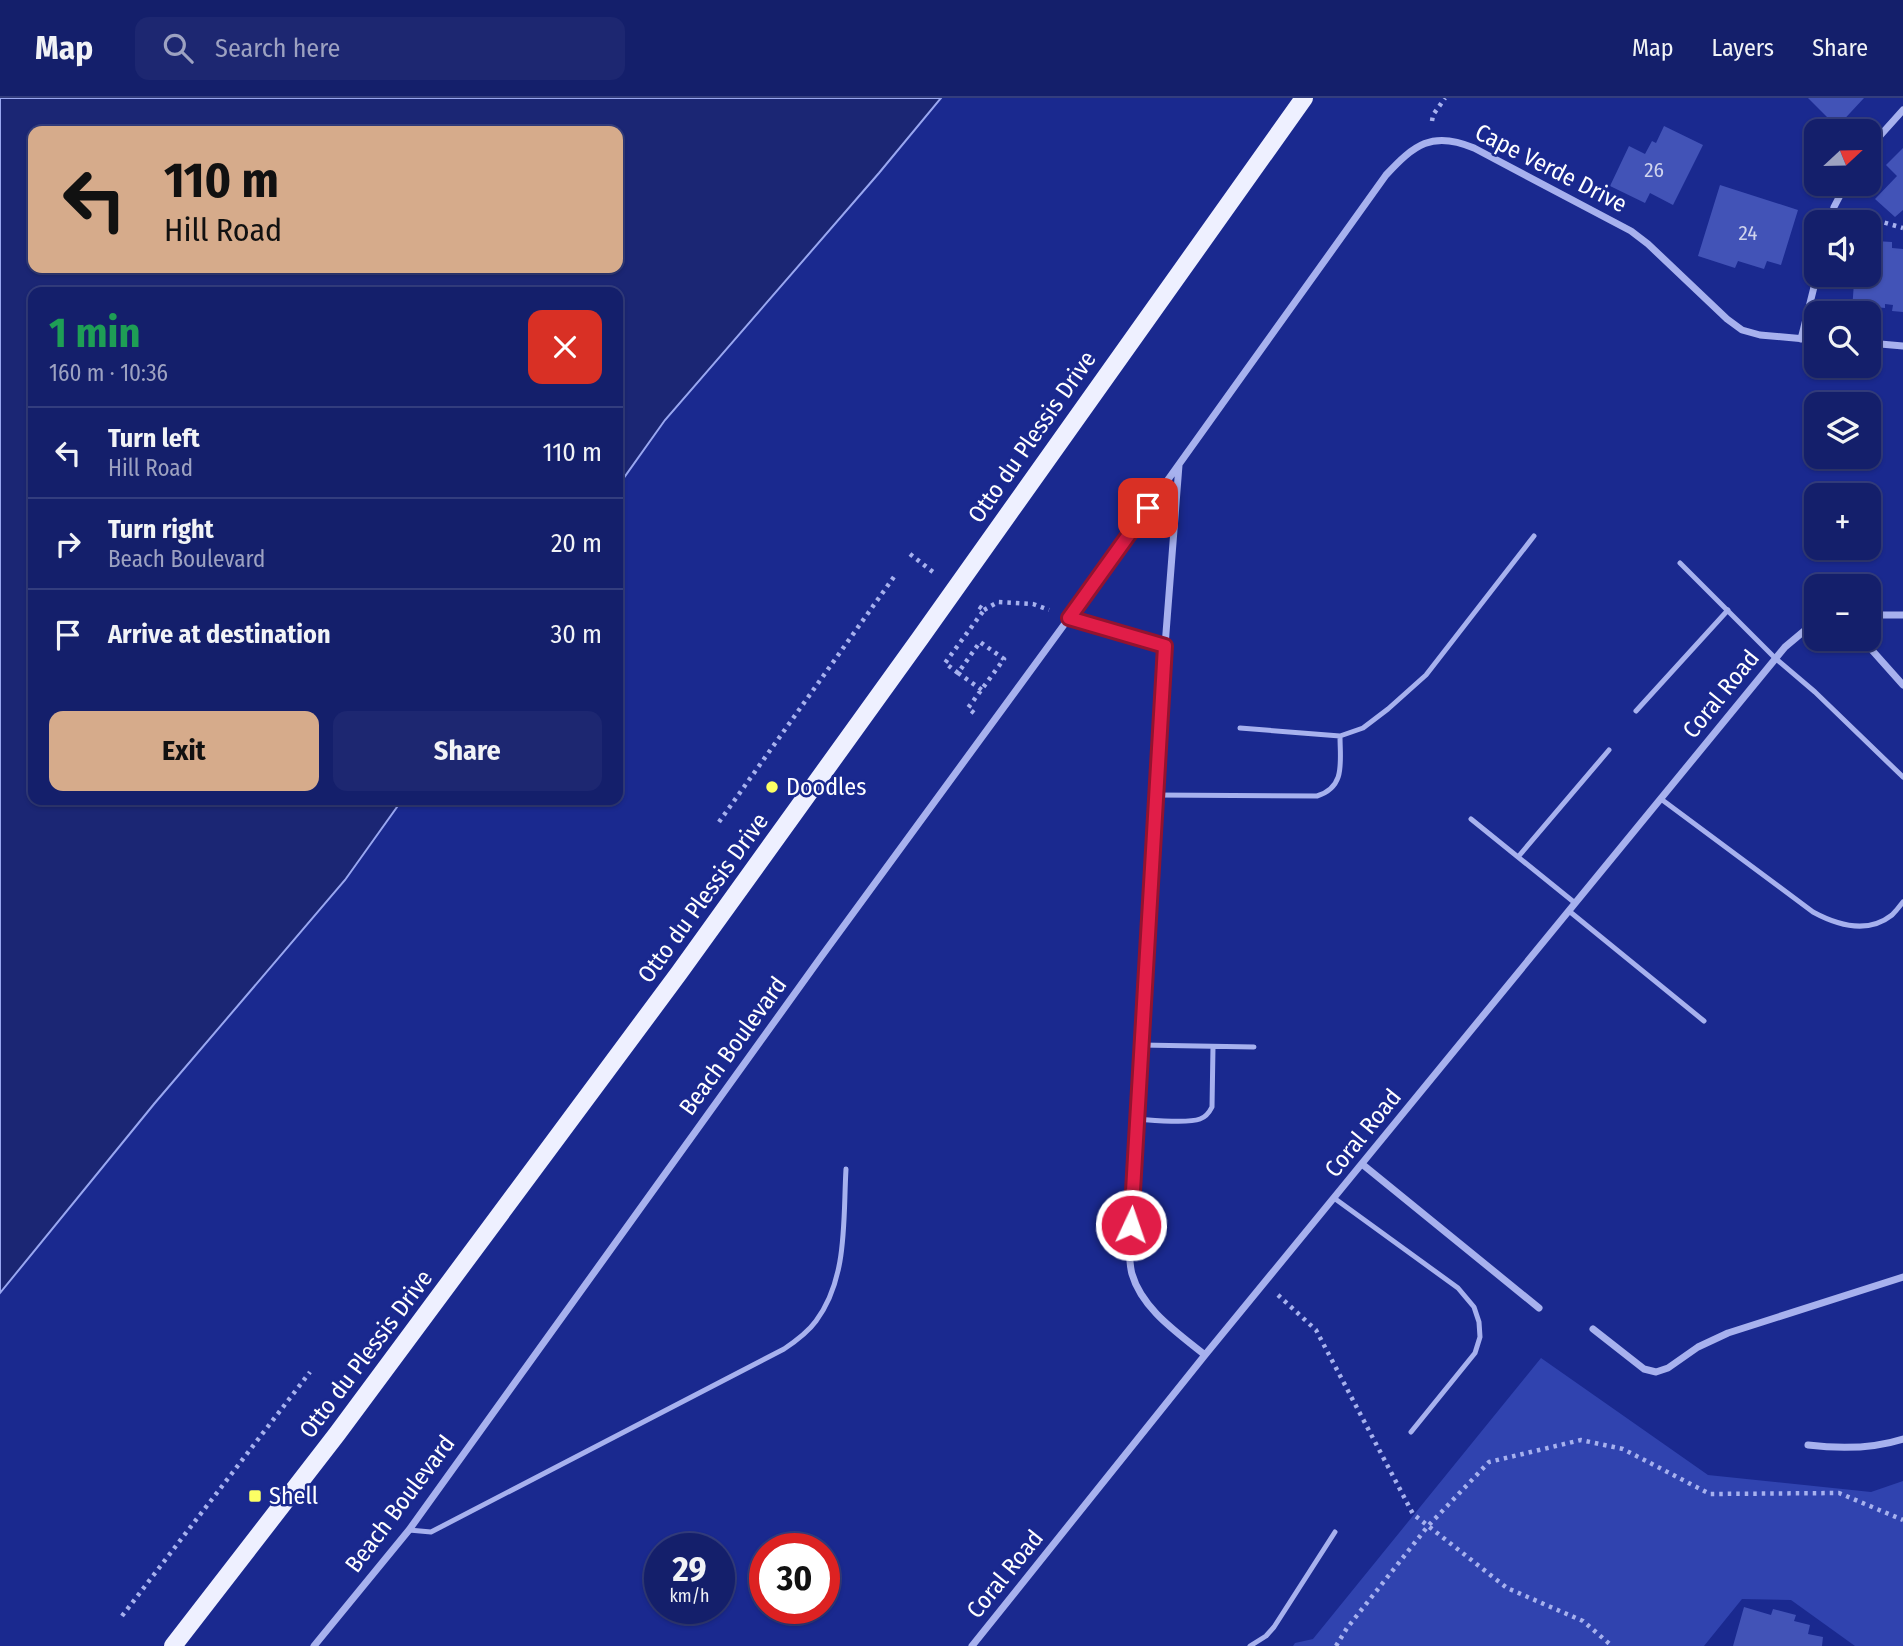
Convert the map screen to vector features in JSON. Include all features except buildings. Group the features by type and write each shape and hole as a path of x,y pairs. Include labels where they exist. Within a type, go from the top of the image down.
{"main road":[{"name":"Otto du Plessis Drive","path":"173,1646 345,1423 655,1006 1304,98"}],"street":[{"path":"1881,135 1903,110"},
{"name":"Cape Verde Drive","path":"1179,464 1386,175 1404,156 1430,142 1458,141 1617,223 1648,244 1742,330 1760,335 1804,339"},
{"path":"1834,210 1840,196"},
{"path":"1801,339 1814,287"},
{"path":"1881,344 1903,346"},
{"path":"1179,464 1155,795 1129,1252 1132,1274 1152,1308 1205,1355"},
{"name":"Beach Boulevard","path":"314,1646 409,1530 1179,464"},
{"path":"1881,615 1903,615"},
{"path":"1069,618 1165,646"},
{"name":"Coral Road","path":"976,1645 1205,1355 1785,647 1804,631"},
{"path":"1873,651 1903,685"},
{"path":"1362,1164 1539,1308"},
{"path":"1593,1329 1644,1369 1656,1372 1668,1368 1698,1347 1728,1333 1903,1277"},
{"path":"1808,1445 1856,1448 1903,1439"}],"lane":[{"path":"1240,729 1340,736 1363,728 1426,675 1534,536"},
{"path":"1680,564 1903,777"},
{"path":"1636,711 1728,610"},
{"path":"1155,795 1317,796 1327,793 1334,787 1340,772 1340,736"},
{"path":"1518,857 1609,750"},
{"path":"1661,799 1812,912 1832,922 1857,927 1875,924 1892,915 1903,902"},
{"path":"1471,819 1576,903"},
{"path":"1569,911 1704,1021"},
{"path":"1141,1045 1254,1047"},
{"path":"1137,1119 1192,1121 1202,1119 1208,1114 1212,1107 1213,1046"},
{"path":"409,1530 431,1532 784,1349 801,1337 816,1322 837,1280 841,1257 846,1169"},
{"path":"1334,1198 1458,1288 1474,1307 1479,1322 1480,1337 1475,1353 1411,1432"},
{"path":"1250,1646 1274,1627 1335,1532"}],"path":[{"path":"1433,115 1445,98"},
{"path":"1835,207 1903,228"},
{"path":"910,554 933,572"},
{"path":"719,822 896,574"},
{"path":"982,690 945,663 984,610 998,602 1021,602 1069,618"},
{"path":"976,605 984,610"},
{"path":"958,673 980,642 1004,659 968,708 974,713"},
{"path":"1265,1282 1317,1330 1413,1514 1507,1588 1583,1621 1612,1646"},
{"path":"121,1616 310,1372"},
{"path":"1336,1646 1347,1628 1428,1526 1489,1462 1581,1440 1623,1448 1710,1494 1839,1493 1903,1520"}],"shaded area":[{"path":"0,98 941,98 665,420 623,479 623,287 28,287 28,805 398,805 345,880 154,1104 0,1293"},
{"path":"1541,1358 1708,1475 1871,1492 1903,1481 1903,1646 1855,1646 1791,1600 1742,1599 1704,1646 1293,1646 1295,1643 1313,1639"}],"place":[{"name":"Doodles","path":"772,787"},
{"name":"Shell","path":"255,1496"}],"route":[{"path":"1131,1225 1165,646 1069,618 1148,508"}]}
